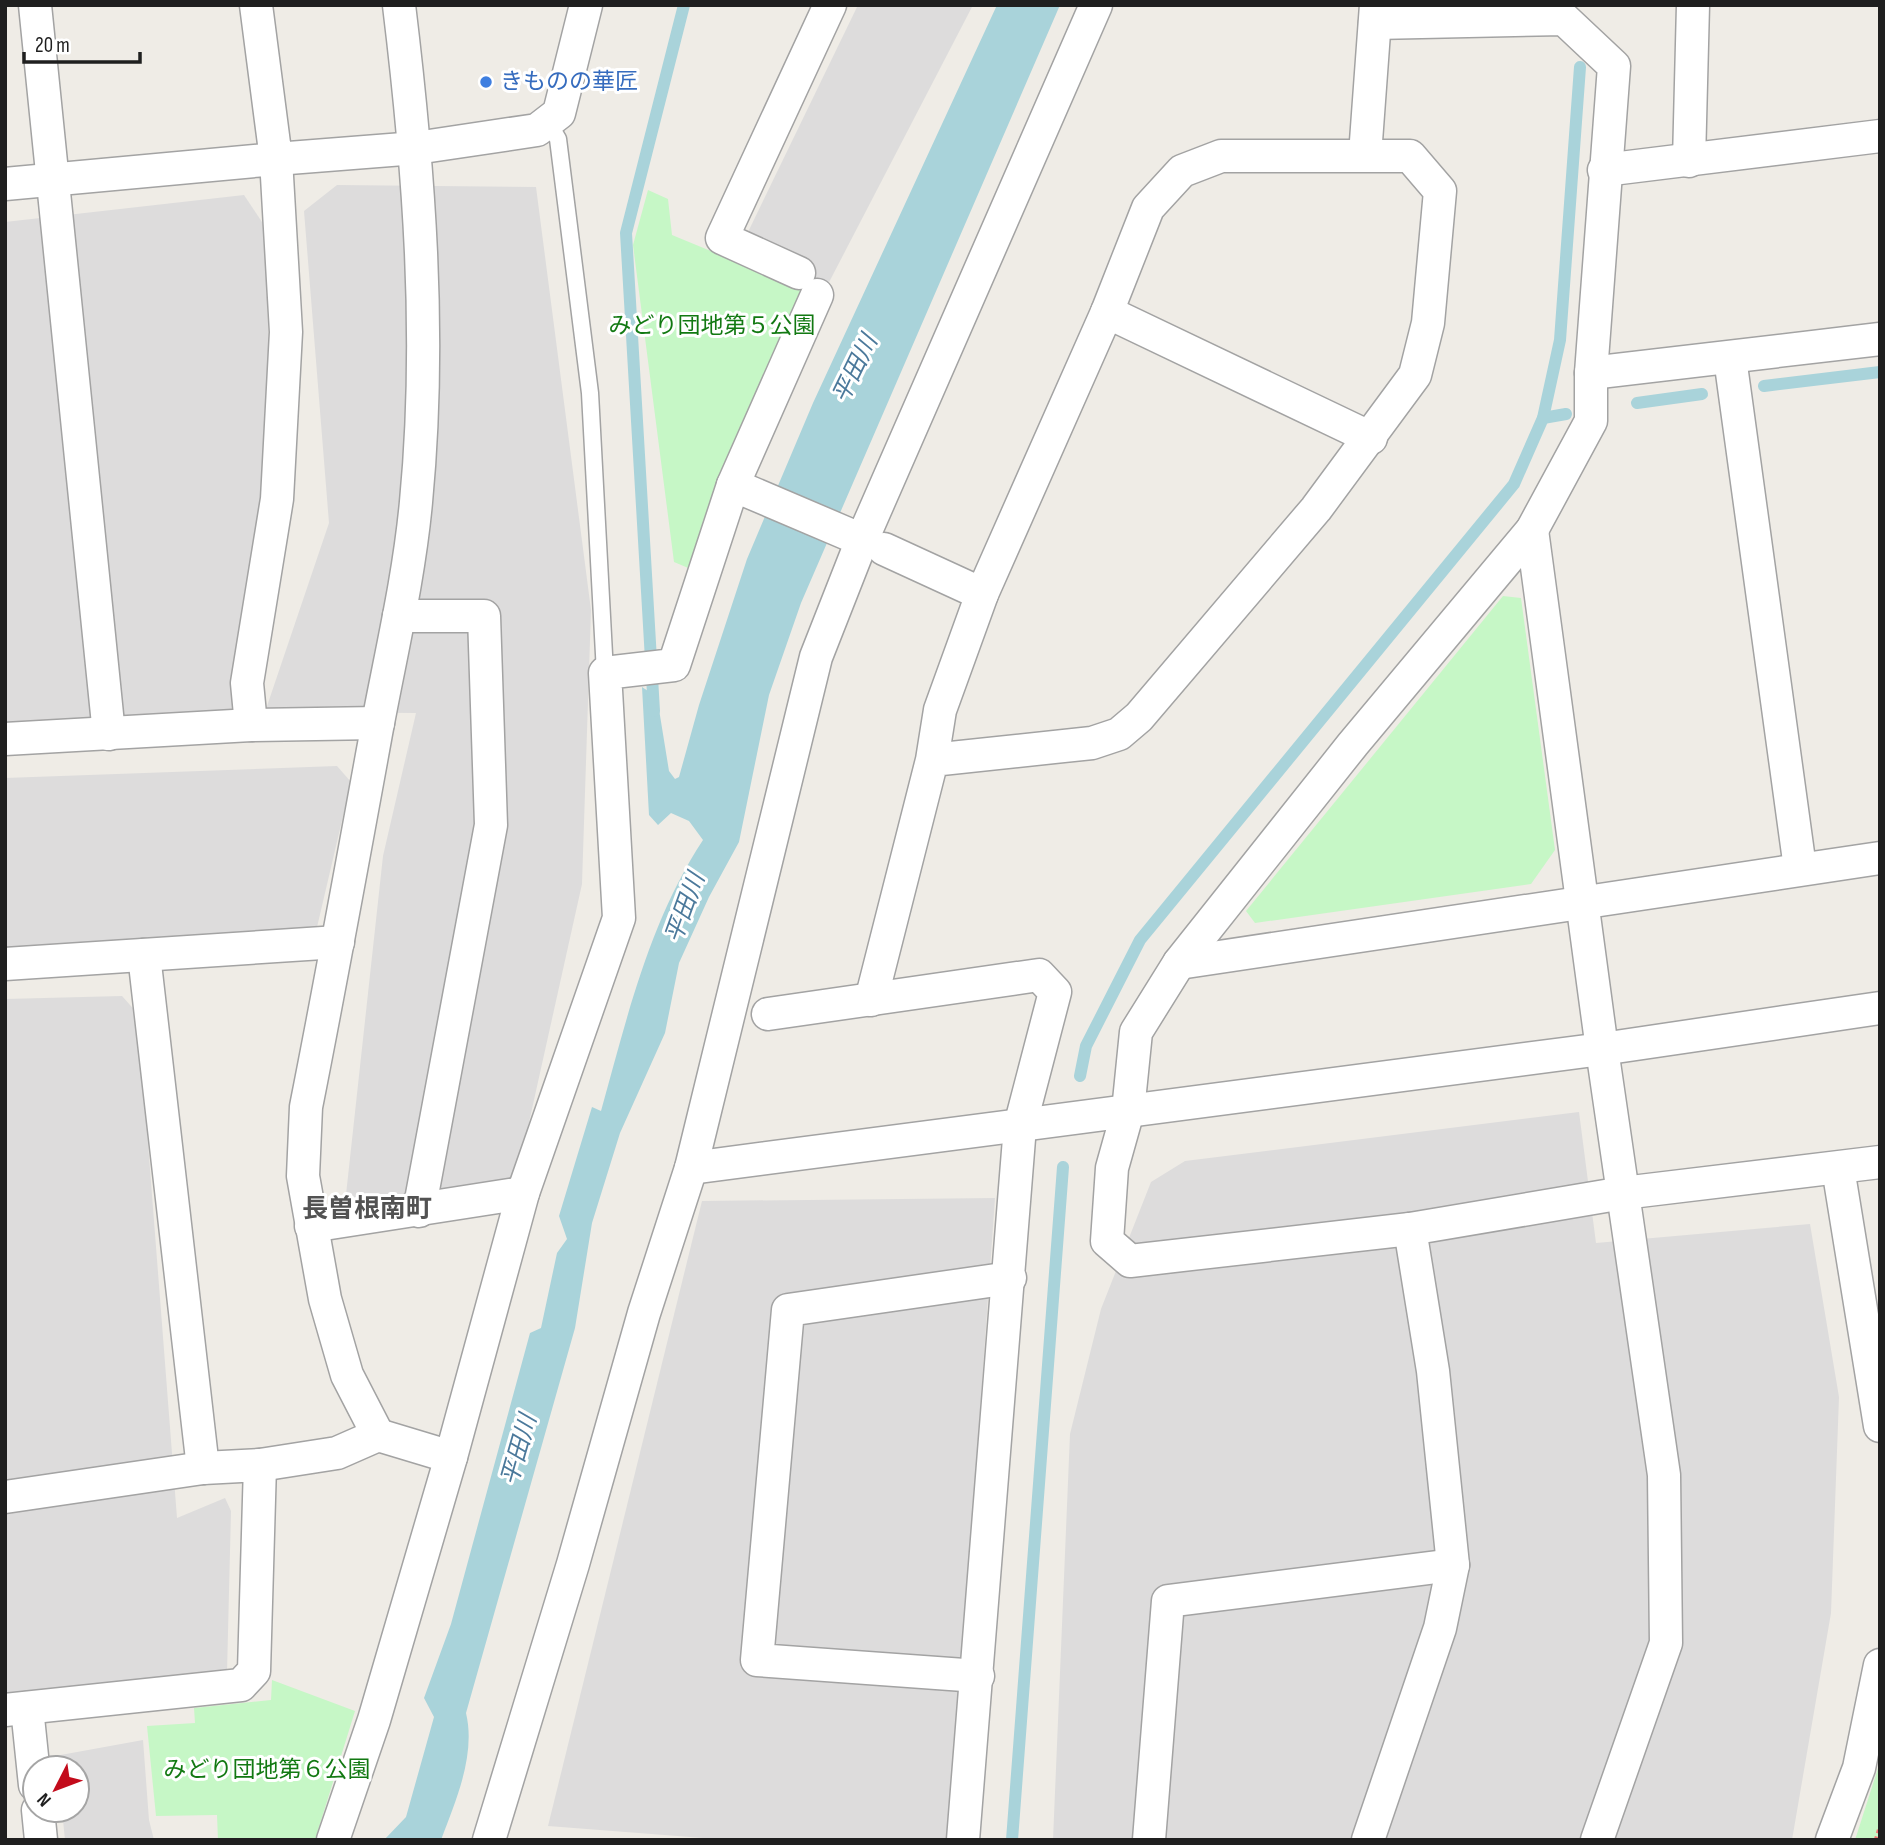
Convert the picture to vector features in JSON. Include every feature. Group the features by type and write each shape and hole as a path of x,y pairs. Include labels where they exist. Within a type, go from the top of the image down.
{"street":[{"path":"34,5 109,734"},
{"path":"251,725 247,683 277,499 286,332 276,159 256,5"},
{"path":"377,1435 347,1375 325,1299 303,1176 306,1107 399,616 416,503 423,391 416,148 399,5"},
{"path":"5,184 416,148 537,130 559,114 586,5"},
{"path":"333,1840 374,1720 451,1457 523,1193 619,918 615,671 674,665 742,489 808,284 722,238 830,5"},
{"path":"489,1840 644,1313 691,1168 817,657 1096,5"},
{"path":"1689,161 1693,5"},
{"path":"1365,155 1375,14 1548,11 1564,19 1614,66 1604,170 1591,373 1591,421 1532,530 1353,744 1179,963 1136,1032 1128,1111 1112,1168 1107,1241 1130,1261 1410,1228 1623,1194 1880,1162"},
{"path":"1604,170 1880,136"},
{"path":"870,1000 932,760 940,710 982,594 1107,312 1148,208 1182,172 1221,156 1410,156 1440,191 1428,323 1415,375 1371,438 1315,509 1139,717 1119,734 1091,743 932,760"},
{"path":"1107,312 1371,438"},
{"path":"1591,373 1880,339"},
{"path":"1730,358 1800,868"},
{"path":"742,489 982,594"},
{"path":"1532,530 1581,901 1664,1475 1666,1643 1597,1840"},
{"path":"399,616 484,616 491,825 419,1211"},
{"path":"5,739 251,725 378,723"},
{"path":"1179,963 1880,858"},
{"path":"5,964 338,942"},
{"path":"144,955 203,1468"},
{"path":"768,1014 1039,975 1055,992 1020,1126 1010,1278 963,1840"},
{"path":"691,1168 1602,1049 1880,1008"},
{"path":"1838,1168 1877,1388 1880,1426"},
{"path":"311,1226 523,1193"},
{"path":"1368,1840 1440,1628 1453,1566 1433,1371 1410,1228"},
{"path":"978,1676 757,1660 758,1647 788,1310 1010,1278"},
{"path":"5,1497 203,1468 260,1465 337,1453 377,1435 451,1457"},
{"path":"27,1754 16,1709 241,1685 254,1671 260,1465"},
{"path":"1149,1840 1168,1601 1453,1566"},
{"path":"1832,1840 1859,1768 1880,1665"}],"lane":[{"path":"548,122 558,139 590,393 615,671"}],"path":[{"path":"1876,1840 1880,1827"}],"shaded area":[{"path":"858,5 973,5 825,290 748,232"},
{"path":"337,185 536,187 591,610 582,884 516,1181 344,1213 383,856 416,713 265,712 329,523 304,211"},
{"path":"244,195 264,225 276,519 236,710 86,736 5,733 5,222"},
{"path":"337,766 351,782 314,940 5,954 5,778"},
{"path":"122,996 138,1014 177,1518 225,1498 231,1511 227,1673 5,1696 5,999"},
{"path":"1579,1112 1596,1243 1810,1224 1839,1397 1831,1613 1792,1840 1053,1840 1070,1434 1101,1309 1151,1182 1185,1161"},
{"path":"995,1198 950,1840 729,1840 548,1826 702,1201"},
{"path":"143,1740 149,1820 154,1840 65,1840 63,1824 91,1824 91,1754 66,1754"}],"green space":[{"name":"みどり団地第５公園","path":"648,190 668,199 672,235 803,289 693,570 674,562 633,245"},
{"path":"1503,596 1521,598 1555,850 1531,884 1255,923 1246,911"},
{"name":"みどり団地第６公園","path":"272,1680 355,1711 315,1840 218,1840 217,1815 156,1816 147,1726 195,1723 194,1708 271,1700"},
{"path":"1880,1762 1880,1840 1855,1840"}],"water":[{"name":"平田川","path":"997,5 1060,5 801,603 769,695 739,842 709,897 679,963 665,1033 620,1133 592,1223 575,1328 466,1713 466,1761 453,1809 441,1840 384,1840 406,1817 434,1717 424,1698 451,1624 530,1333 541,1328 557,1253 567,1239 559,1216 592,1107 601,1111 630,1006 654,937 684,871 703,840 689,821 671,813 658,825 649,815 642,687 657,697 669,771 675,779 679,777 699,705 747,559 813,403"}],"waterway":[{"path":"654,711 626,233 684,5"},
{"path":"1080,1076 1086,1046 1140,940 1514,484 1543,418 1560,340 1580,67"},
{"path":"1764,386 1880,372"},
{"path":"1637,403 1702,394"},
{"path":"1543,418 1566,414"},
{"path":"1012,1840 1063,1167"}],"place":[{"name":"きものの華匠","path":"486,82"}],"district":[{"name":"長曽根南町","path":"367,1209"}]}
